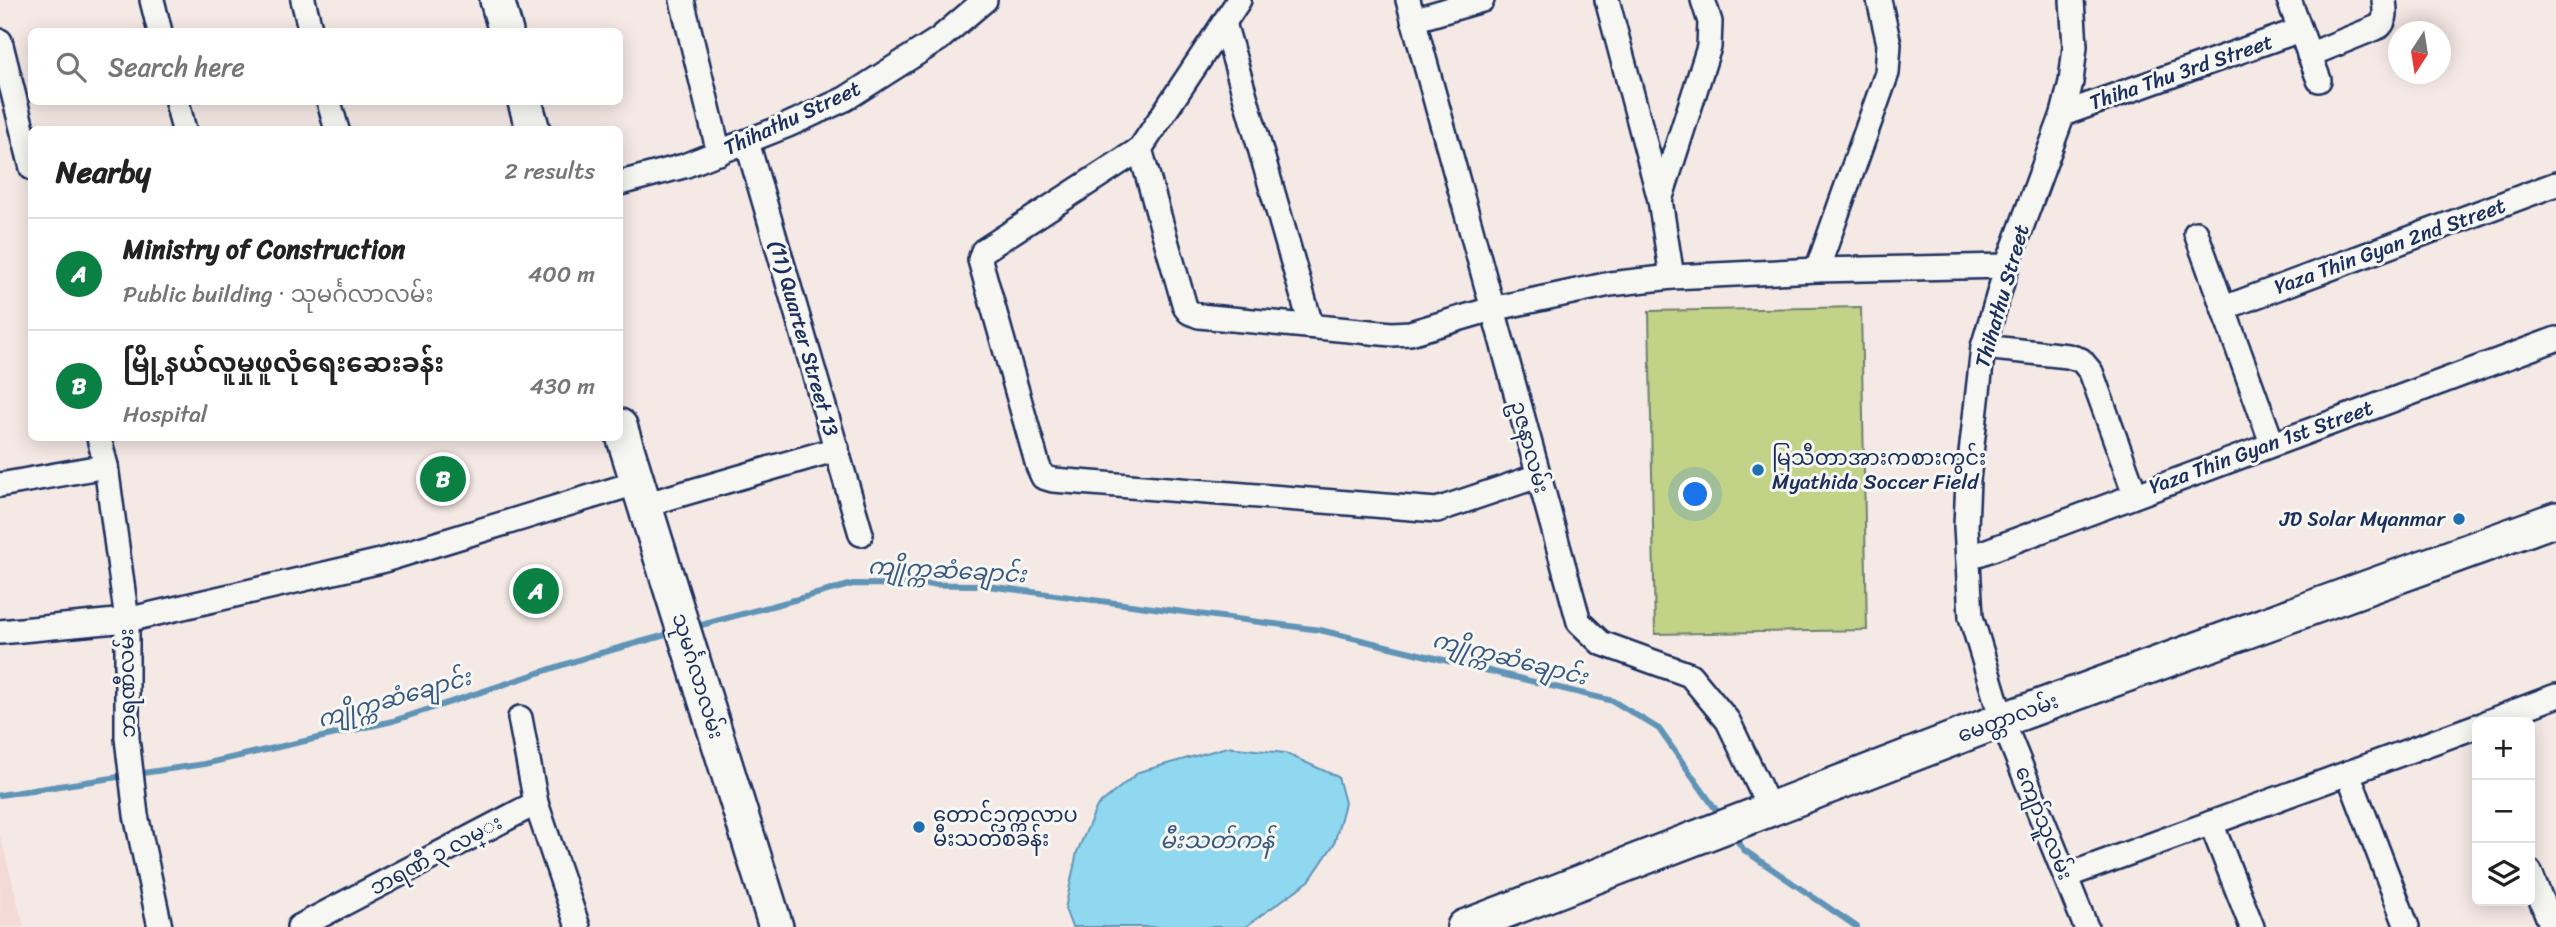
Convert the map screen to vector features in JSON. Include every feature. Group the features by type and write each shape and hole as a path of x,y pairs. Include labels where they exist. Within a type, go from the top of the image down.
{"main road":[{"path":"497,0 505,28"},
{"path":"526,105 532,126"},
{"name":"သုမင်္ဂလာလမ်း","path":"623,436 776,927"},
{"name":"မေတ္တာလမ်း","path":"1464,927 1692,837 2002,720 2556,519"}],"street":[{"path":"152,0 159,28"},
{"path":"303,0 310,28"},
{"name":"Thihathu Street","path":"623,182 684,166 719,153 845,99 939,39 985,0"},
{"path":"1239,0 1140,149 982,251 980,260 1043,477 1053,481 1437,510 1538,476"},
{"path":"1410,10 1482,0"},
{"path":"1607,0 1660,200 1672,277"},
{"path":"1660,200 1709,47 1710,22 1703,0"},
{"path":"1816,270 1887,73 1889,44 1879,0"},
{"name":"Thihathu Street","path":"2002,720 1970,617 1968,480 1983,347 2007,266 2063,114 2071,82 2075,46 2072,0"},
{"path":"2288,0 2319,80"},
{"path":"2309,55 2380,26 2385,15 2384,0"},
{"path":"688,2 719,153"},
{"name":"ဥဇနာလမ်း","path":"1410,10 1579,622 1601,643 1689,675 1728,721 1770,809"},
{"path":"1224,23 1311,325"},
{"name":"Thiha Thu 3rd Street","path":"2063,114 2300,30"},
{"path":"0,41 28,152"},
{"path":"178,105 183,126"},
{"path":"330,105 336,126"},
{"name":"(11) Quarter Street 13","path":"747,142 861,534"},
{"path":"1140,149 1188,312 1199,316 1391,334 1410,333 1492,309 1610,284 1672,277 1816,270 2007,266"},
{"name":"Yaza Thin Gyan 2nd Street","path":"2224,308 2556,184"},
{"path":"2196,233 2272,443"},
{"name":"Yaza Thin Gyan 1st Street","path":"1968,558 2556,338"},
{"path":"1983,347 2068,356 2081,360 2091,372 2135,494"},
{"name":"ဘရဏီလမ်း","path":"100,441 106,466 127,620 127,738 136,815 160,927"},
{"path":"0,632 127,620 381,561 640,494 837,449"},
{"path":"0,485 106,466"},
{"path":"2506,717 2556,696"},
{"path":"520,718 536,803 578,927"},
{"name":"ကျော်သူလမ်း","path":"2002,720 2087,927"},
{"path":"2066,876 2348,773 2472,731"},
{"path":"2348,773 2407,927"},
{"name":"ဘရဏီ ၃ လမ္း","path":"299,927 536,803"},
{"path":"2211,823 2252,927"},
{"path":"2535,884 2552,927"}],"shaded area":[{"path":"0,835 24,927 0,927"}],"green space":[{"name":"မြသီတာအားကစားကွင်း Myathida Soccer Field","path":"1861,307 1867,630 1655,634 1649,311"}],"water":[{"name":"မီးသတ်ကန်","path":"1227,747 1285,753 1338,777 1345,803 1334,844 1309,881 1245,927 1072,927 1065,909 1077,852 1097,806 1139,772"}],"waterway":[{"name":"ကျိုက္ကဆံချောင်း","path":"694,627 853,584 980,585 1320,630 1613,701 1659,729 1721,817"},
{"name":"ကျိုက္ကဆံချောင်း","path":"136,774 204,764 393,721 590,656 673,633"},
{"name":"ကျိုက္ကဆံချောင်း","path":"0,795 125,776"},
{"name":"ကျိုက္ကဆံချောင်း","path":"1733,835 1744,850 1857,927"}],"place":[{"name":"မြသီတာအားကစားကွင်း Myathida Soccer Field","path":"1758,470"},
{"name":"မြို့နယ်လူမှုဖူလုံရေးဆေးခန်း","path":"443,479"},
{"name":"JD Solar Myanmar","path":"2459,519"},
{"name":"Ministry of Construction","path":"536,591"},
{"name":"တောင်ဥက္ကလာပ မီးသတ်စခန်း","path":"919,827"}]}
